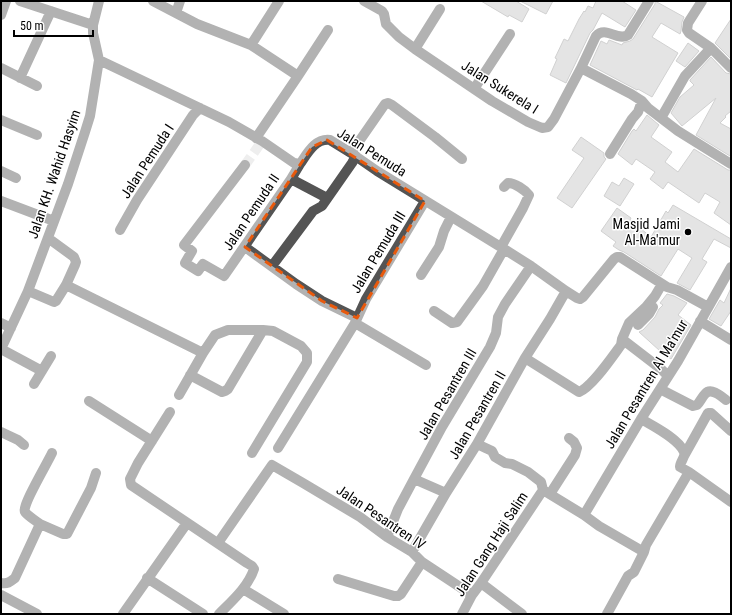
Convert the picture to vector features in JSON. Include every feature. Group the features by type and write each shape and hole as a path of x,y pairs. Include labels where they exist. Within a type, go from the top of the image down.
{"street":[{"path":"1,15 6,1"},
{"path":"20,1 93,24"},
{"name":"Jalan KH. Wahid Hasyim","path":"1,349 28,292 90,116 99,60 94,39 93,24 98,1"},
{"path":"153,1 197,24 251,45 298,76"},
{"path":"176,13 180,1"},
{"path":"251,45 279,1"},
{"name":"Jalan Sukerela I","path":"364,1 382,11 386,24 399,37 415,49 474,89 528,122 542,128 548,127 554,120 581,68"},
{"path":"649,1 628,35 625,37 606,32 599,33 596,36 581,68 642,101 648,108 678,131 731,164"},
{"path":"702,1 688,23 687,30 710,48 731,68"},
{"path":"415,49 440,9"},
{"path":"20,78 51,11"},
{"path":"260,141 298,76 328,30"},
{"path":"474,89 510,34"},
{"path":"661,118 685,76 710,48"},
{"path":"99,60 229,122 294,163 300,164"},
{"path":"1,68 37,86"},
{"path":"610,154 638,112 642,101"},
{"path":"272,266 313,211 322,206 328,198 352,163 354,155 385,104 388,103 392,105 462,159"},
{"name":"Jalan Pemuda I","path":"120,230 193,116 200,108"},
{"path":"1,120 37,135"},
{"name":"Jalan Pemuda","path":"300,164 312,147 320,141 330,140 377,171 531,266 580,299 617,257 626,260 664,285"},
{"name":"Jalan Pemuda II","path":"245,165 184,245 192,251 185,263 198,271 203,264 224,276 291,180 300,164"},
{"path":"1,171 16,178"},
{"path":"291,180 328,198"},
{"path":"434,311 452,323 457,322 483,286 529,195 527,192 514,184 508,183 504,187"},
{"path":"1,201 54,221"},
{"name":"Jalan Pemuda III","path":"278,448 356,321 366,300 425,201"},
{"path":"421,275 439,247 445,227 451,217"},
{"path":"28,292 54,302 56,301 66,285 75,265 74,257 48,238"},
{"path":"245,246 322,301 426,365"},
{"name":"Jalan Pesantren III","path":"386,537 398,509 442,427 490,347 496,333 498,317 531,266"},
{"name":"Jalan Pesantren Al Ma'mur","path":"584,515 641,419 678,361 731,266"},
{"path":"66,285 203,353"},
{"path":"664,285 677,290 708,307"},
{"path":"638,325 649,314 664,285"},
{"path":"525,358 579,392 583,390 591,383 621,345 629,323 646,308 664,285"},
{"name":"Jalan Pesantren II","path":"412,552 446,493 477,444 525,358 566,291"},
{"path":"700,321 731,340"},
{"path":"1,323 11,328"},
{"path":"179,395 203,353 215,336 228,330 273,331 301,346 307,353 307,362 252,453"},
{"path":"190,375 222,392 225,391 228,389 263,330"},
{"path":"622,339 661,368 668,376"},
{"path":"1,349 42,371"},
{"path":"34,384 51,356"},
{"path":"660,389 693,406 697,405 706,392 709,391 718,394 726,400"},
{"path":"89,401 152,441"},
{"path":"170,412 138,463 130,479 131,485 252,566 254,570 243,589 219,614"},
{"path":"731,431 711,413 708,413 680,464 680,467 731,502"},
{"path":"641,419 673,439 683,450 684,456"},
{"path":"1,432 18,440 24,446"},
{"name":"Jalan Gang Haji Salim","path":"462,614 472,595 575,455 577,448 574,442 569,438"},
{"path":"477,444 492,451 495,457 505,463 512,464 528,472 540,482 547,492 599,526 645,548"},
{"path":"52,453 30,494 24,509 25,512 40,524 63,534 67,534 91,488 96,473"},
{"name":"Jalan Pesantren IV","path":"218,544 272,465 360,517 386,537 412,552 422,562 472,595"},
{"path":"607,614 628,576 634,572 645,548 689,472"},
{"path":"414,480 446,493"},
{"path":"123,614 187,523"},
{"path":"1,583 9,583 15,578 40,524"},
{"path":"338,578 398,596 401,594 422,562"},
{"path":"147,578 203,614"},
{"path":"481,583 522,614"},
{"path":"243,589 284,614"},
{"path":"1,595 36,614"}],"highlighted area":[{"path":"327,140 425,201 357,318 322,301 245,247 312,147"}],"building":[{"path":"481,1 516,1 529,9 522,22 509,15 508,17"},
{"path":"520,1 553,1 546,14"},
{"path":"596,1 622,1 636,10 625,27 602,13 590,33 566,83 550,75 557,59 555,58 564,39 568,41 584,11 585,12 588,6 593,8"},
{"path":"655,1 684,17 680,34 661,23 652,37 678,53 652,97 590,65 601,41 607,44 609,40 622,45 623,43 633,39 655,4"},
{"path":"731,19 731,59 715,43"},
{"path":"688,43 699,51 685,67 676,61"},
{"path":"711,57 726,73 731,74 731,111 720,123 731,129 730,156 696,135 716,98 682,126 671,113 680,97 694,85 690,80"},
{"path":"647,115 659,125 651,137 672,152 665,162 678,172 694,149 728,170 731,170 731,225 714,213 720,202 705,193 699,203 668,182 663,189 650,179 655,172 636,159 632,165 618,154 632,131 634,129 636,131"},
{"path":"581,137 604,153 604,157 606,159 572,208 557,198 584,158 572,150"},
{"path":"624,178 634,184 620,206 604,196 612,182 619,186"},
{"path":"673,205 731,239 731,248 714,239 702,259 707,262 690,290 677,283 692,258 678,249 661,276 613,246 616,242 601,231 617,208 631,218 630,220 651,237 666,211 668,213"},
{"path":"731,288 731,311 721,326 709,319 720,300 724,303"},
{"path":"667,294 687,303 678,315 691,325 671,359 639,332 643,330 655,317 663,305 660,303"}],"tunnel":[{"path":"245,165 260,144"}],"place":[{"name":"Masjid Jami Al-Ma'mur","path":"688,232"}]}
